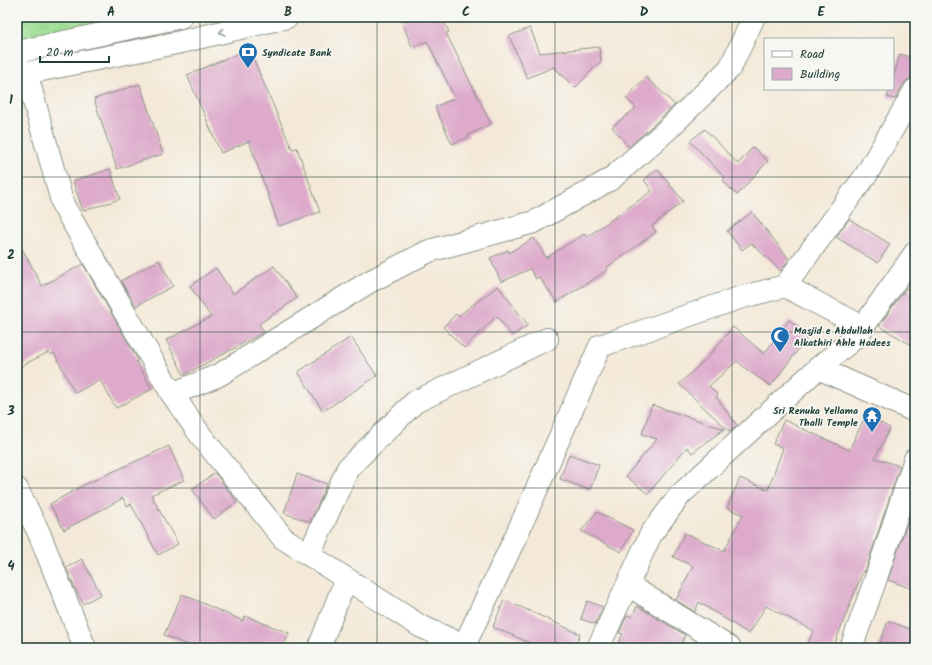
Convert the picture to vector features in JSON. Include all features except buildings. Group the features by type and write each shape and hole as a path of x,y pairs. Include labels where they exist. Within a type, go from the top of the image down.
{"main road":[{"path":"17,52 178,17"},
{"path":"287,17 176,43 21,74 63,205 172,394 201,436 283,538 420,626 466,647 600,346 739,298 785,286 866,175 915,90"},
{"path":"172,394 219,375 369,282 429,250 534,222 611,179 668,129 730,68 754,17"},
{"path":"598,648 651,534 680,495 818,368 856,337 915,253"},
{"path":"785,286 863,327"},
{"path":"309,555 348,468 415,402 546,339"},
{"path":"818,368 915,411"},
{"path":"851,648 915,460"},
{"path":"17,488 39,533 85,648"},
{"path":"318,648 346,579"},
{"path":"628,585 730,648"}],"green space":[{"path":"17,17 127,17 17,40"}],"place":[{"name":"Syndicate Bank","path":"248,69"},
{"name":"Masjid e Abdullah Alkathiri Ahle Hadees","path":"780,353"},
{"name":"Sri Renuka Yellama Thalli Temple","path":"872,433"}]}
